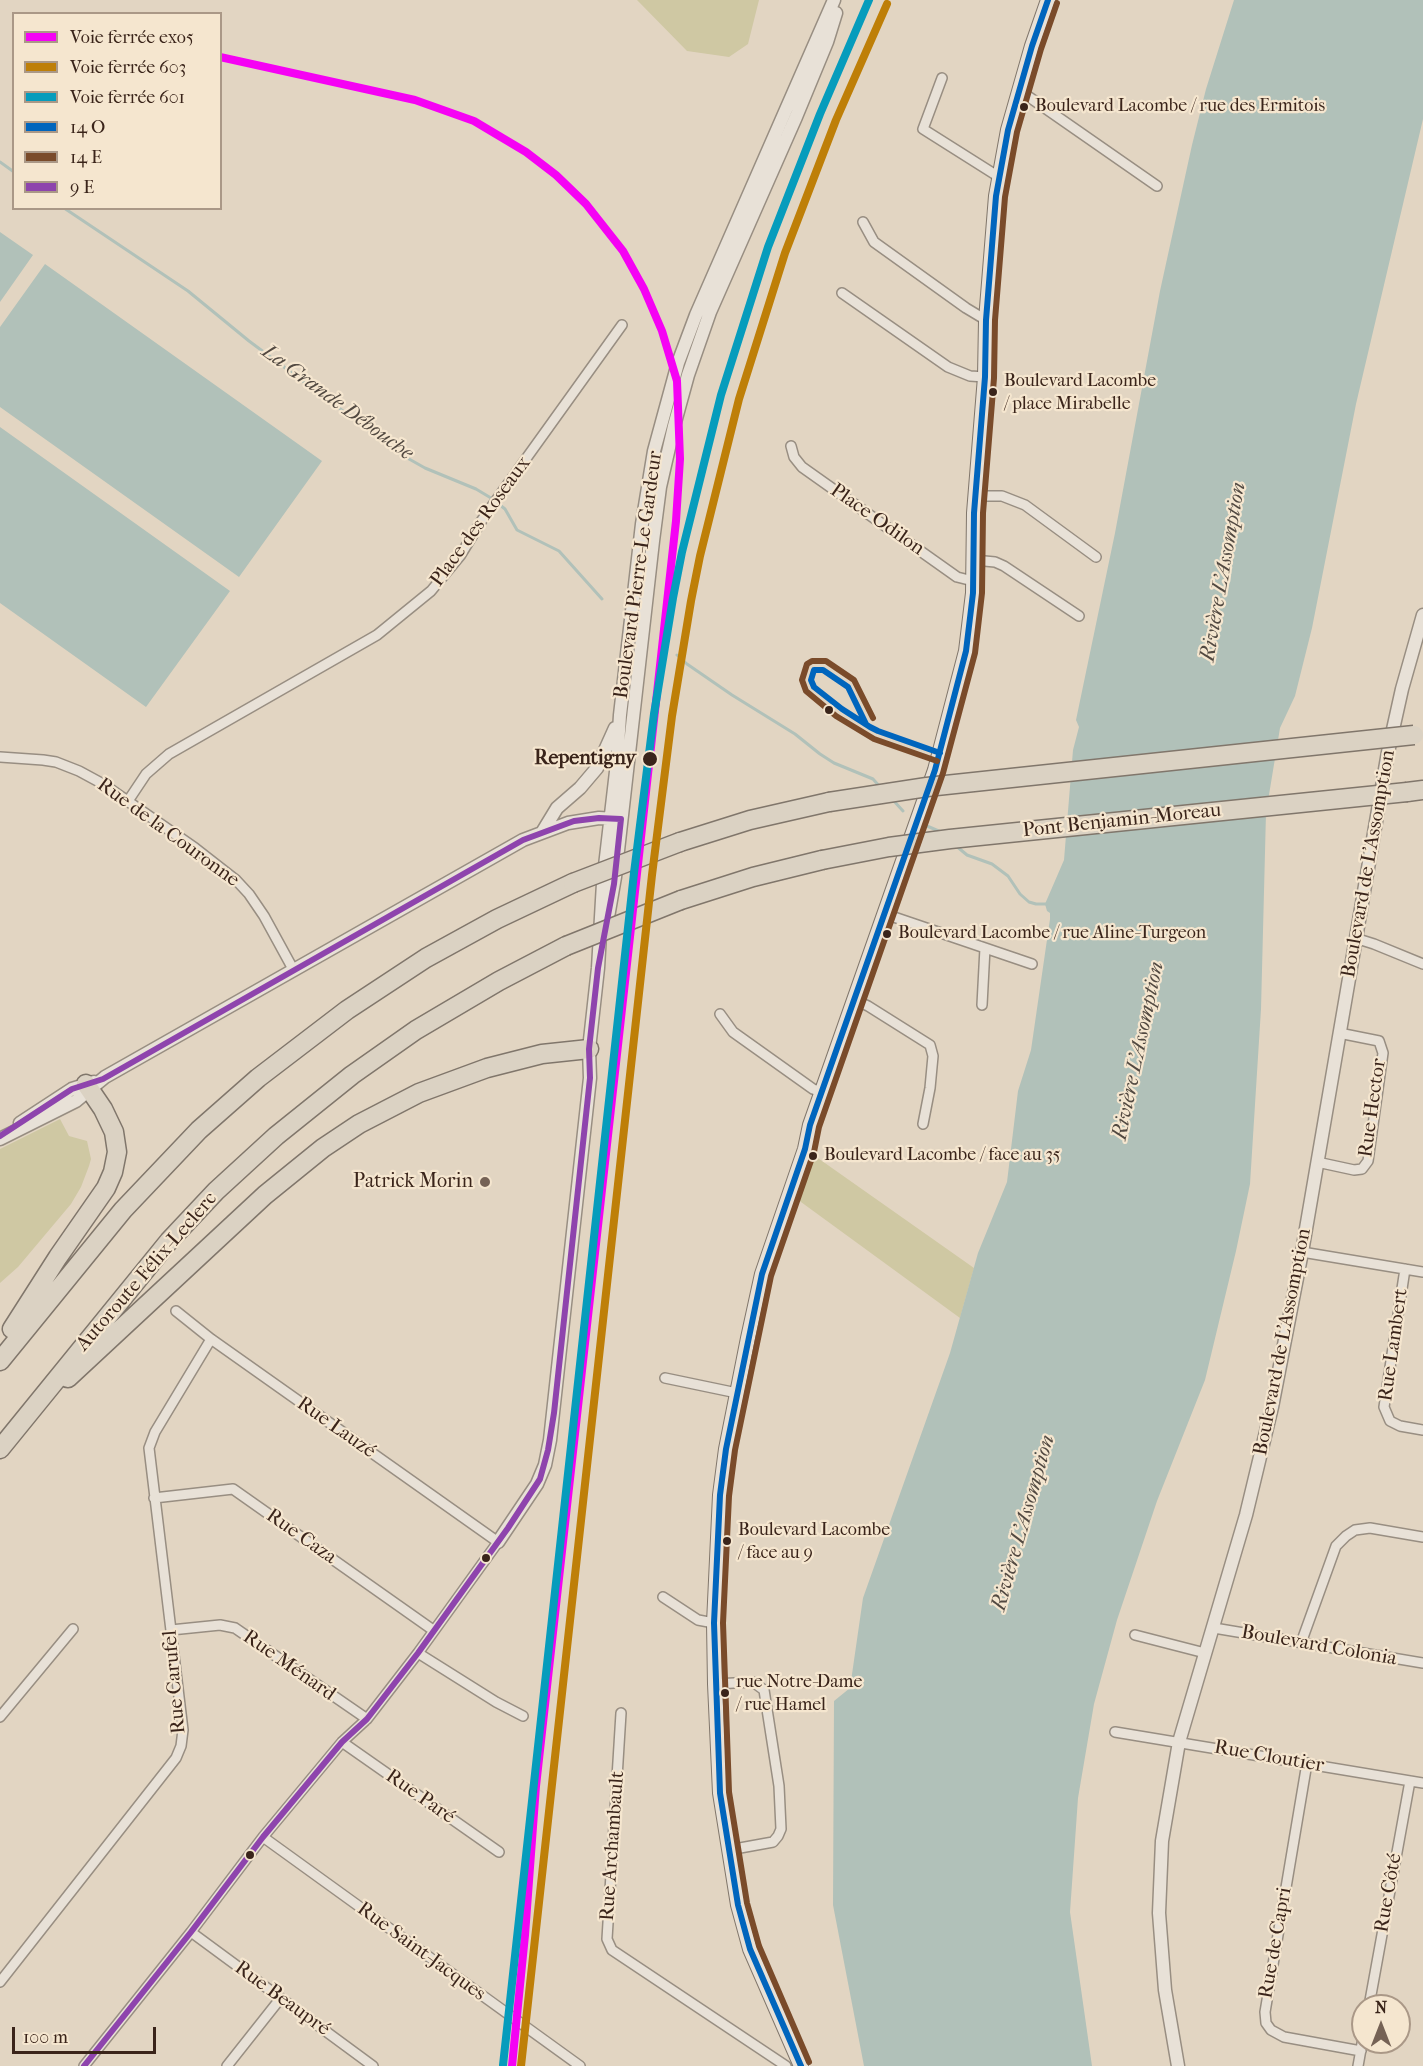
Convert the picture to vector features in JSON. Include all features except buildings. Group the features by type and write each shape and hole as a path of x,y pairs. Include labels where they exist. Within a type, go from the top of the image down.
{"highway":[{"path":"0,1361 123,1210 189,1140 258,1078 347,1010 426,958 497,919 573,883 680,842 750,820 829,802 927,787 1419,735"},
{"name":"Pont Benjamin-Moreau","path":"822,860 889,847 950,839 1415,791"},
{"name":"Autoroute Félix-Leclerc","path":"0,1449 158,1253 216,1191 276,1136 352,1075 416,1030 499,981 566,946 681,900 753,876 822,860"},
{"path":"26,1416 121,1330 244,1213 334,1141 396,1104 456,1078 530,1057 589,1049"},
{"path":"0,1349 58,1257 106,1188 113,1172 117,1152 114,1132 93,1084"}],"main road":[{"path":"801,2066 750,1949 738,1905 720,1793 714,1623 720,1494 737,1393 762,1274 805,1149 810,1125 934,770 968,644 985,377 986,320 996,196 1008,130 1048,0"}],"street":[{"name":"Boulevard Pierre-Le Gardeur","path":"616,819 620,716 646,493 658,434 678,363 709,284 834,0"},
{"name":"Boulevard Pierre-Le Gardeur","path":"498,1542 540,1479 547,1457 554,1413 590,1078 589,1049 598,968 603,883 616,819 655,523 666,457 680,401 710,312 827,42 840,0"},
{"path":"942,78 923,129 999,177"},
{"path":"1019,90 1157,186"},
{"path":"863,222 873,242 986,320"},
{"path":"842,293 948,367 970,376 985,377"},
{"name":"Place des Roseaux","path":"128,801 146,774 170,754 377,634 407,612 441,580 622,325"},
{"name":"Place Odilon","path":"791,446 794,457 802,467 951,573 962,579 973,581"},
{"path":"976,496 1002,496 1025,505 1096,557"},
{"path":"974,560 995,562 1004,566 1079,616"},
{"name":"Boulevard de L'Assomption","path":"1178,2066 1165,1990 1159,1913 1162,1841 1179,1742 1246,1515 1272,1407 1302,1252 1393,726 1423,615"},
{"path":"543,831 557,808 580,788 597,768 620,716"},
{"name":"Rue de la Couronne","path":"0,757 30,758 68,766 103,784 202,853 243,887 264,916 293,969"},
{"path":"0,1138 72,1089 93,1084 514,845 543,831 574,821 616,819"},
{"path":"885,914 1032,964"},
{"path":"1355,938 1423,964"},
{"path":"982,1005 985,948"},
{"path":"855,1000 930,1045 933,1056 923,1124"},
{"path":"720,1014 733,1032 809,1086 822,1092"},
{"name":"Rue Hector","path":"1317,1162 1354,1170 1362,1169 1368,1161 1383,1053 1378,1041 1339,1033"},
{"path":"1302,1252 1423,1272"},
{"name":"Rue Lambert","path":"1405,1269 1384,1407 1390,1421 1400,1426 1423,1430"},
{"name":"Rue Lauzé","path":"176,1311 211,1339 498,1542"},
{"name":"Rue Carufel","path":"0,1982 176,1758 181,1746 183,1730 149,1448 155,1432 211,1339"},
{"path":"665,1378 737,1393"},
{"name":"Rue Caza","path":"154,1498 232,1489 434,1630"},
{"path":"1301,1643 1336,1546 1346,1536 1355,1530 1370,1528 1423,1537"},
{"path":"84,2066 263,1837 342,1742 367,1719 498,1542"},
{"path":"663,1597 698,1620 714,1623"},
{"name":"Rue Ménard","path":"171,1630 220,1625 235,1628 367,1719"},
{"name":"Boulevard Colonia","path":"1214,1628 1423,1663"},
{"path":"0,1717 73,1629"},
{"path":"1135,1635 1205,1653"},
{"path":"418,1653 496,1702 523,1716"},
{"path":"715,1684 753,1682 764,1690 779,1786 781,1829 778,1836 773,1842 729,1850"},
{"name":"Rue Archambault","path":"621,1713 607,1939 612,1950 786,2066"},
{"name":"Rue Cloutier","path":"1115,1732 1423,1783"},
{"name":"Rue Paré","path":"342,1742 499,1852"},
{"name":"Rue de Capri","path":"1307,1763 1265,2012 1266,2023 1271,2030 1284,2037 1351,2049"},
{"name":"Rue Côté","path":"1371,1994 1410,1781"},
{"name":"Rue Saint-Jacques","path":"263,1837 580,2066"},
{"name":"Rue Beaupré","path":"191,1932 373,2066"},
{"path":"228,2066 280,1999"}],"shaded area":[{"path":"637,0 759,0 748,44 729,57 687,51"},
{"path":"60,1119 69,1136 87,1141 91,1159 89,1166 71,1204 18,1267 0,1283 0,1149"},
{"path":"805,1149 974,1268 960,1318 790,1194"}],"water":[{"name":"Rivière L'Assomption","path":"1234,0 1423,0 1423,119 1356,404 1312,628 1295,696 1280,728 1266,813 1261,1009 1250,1184 1205,1380 1157,1501 1117,1620 1094,1704 1078,1798 1070,1912 1092,2066 864,2066 833,1905 834,1701 850,1688 863,1598 950,1353 978,1253 1007,1182 1018,1091 1031,1050 1050,919 1050,913 1045,904 1064,860 1073,750 1079,727 1076,720 1115,533 1160,291 1192,145 1206,89"},
{"path":"0,232 33,255 0,302"},
{"path":"45,264 322,461 239,577 0,407 0,327"},
{"path":"0,427 230,591 146,707 0,603"}],"waterway":[{"name":"La Grande Débouche","path":"0,162 12,171"},
{"name":"La Grande Débouche","path":"67,210 188,291 249,341 402,455 491,498 505,509 517,530 559,551 602,599"},
{"name":"La Grande Débouche","path":"677,655 732,695 795,734 820,754 834,763 873,779 880,787"},
{"name":"La Grande Débouche","path":"893,800 903,811"},
{"name":"La Grande Débouche","path":"927,826 941,832"},
{"name":"La Grande Débouche","path":"955,845 967,855 992,864 1008,876 1020,894 1029,902 1046,904"}],"rail line":[{"name":"601","path":"503,2065 634,873 654,714 673,598 682,552 721,395 768,247 820,114 869,0"},
{"name":"603","path":"521,2066 652,875 672,716 691,601 739,399 785,253 836,120 887,4"},
{"name":"exo5","path":"222,57 415,100 474,121 526,152 556,175 586,204 623,251 644,289 662,331 677,381 680,459 676,521 536,1786 512,2066"}],"transit line":[{"path":"801,2066 750,1949 738,1905 720,1793 714,1623 720,1495 726,1449 762,1274 805,1149 810,1125 935,770 966,651 973,593 974,513 996,196 1008,130 1048,0"},
{"path":"809,2062 759,1946 747,1903 729,1792 723,1623 729,1496 735,1450 771,1276 814,1152 819,1127 943,773 975,653 982,593 983,513 1005,197 1017,132 1057,3"},
{"path":"873,718 854,680 826,661 812,661 807,664 802,680 806,691 836,716 874,739 937,761"},
{"path":"866,724 848,687 823,670 814,670 811,680 814,687 842,709 870,727 878,731 940,753"},
{"path":"0,1136 72,1089 103,1079 523,840 574,821 599,818 621,819 614,884 598,968 589,1049 590,1078 554,1413 548,1450 540,1479 508,1528 418,1653 367,1719 342,1742 263,1837 84,2066"}],"place":[{"name":"Boulevard Lacombe / rue des Ermitois","path":"1024,107"},
{"name":"Boulevard Lacombe / place Mirabelle","path":"993,392"},
{"name":"Repentigny","path":"650,759"},
{"name":"Boulevard Lacombe / rue Aline-Turgeon","path":"887,934"},
{"name":"Boulevard Lacombe / face au 35","path":"813,1156"},
{"name":"Patrick Morin","path":"485,1182"},
{"name":"Boulevard Lacombe / face au 9","path":"727,1541"},
{"name":"rue Notre-Dame / rue Hamel","path":"725,1693"}]}
